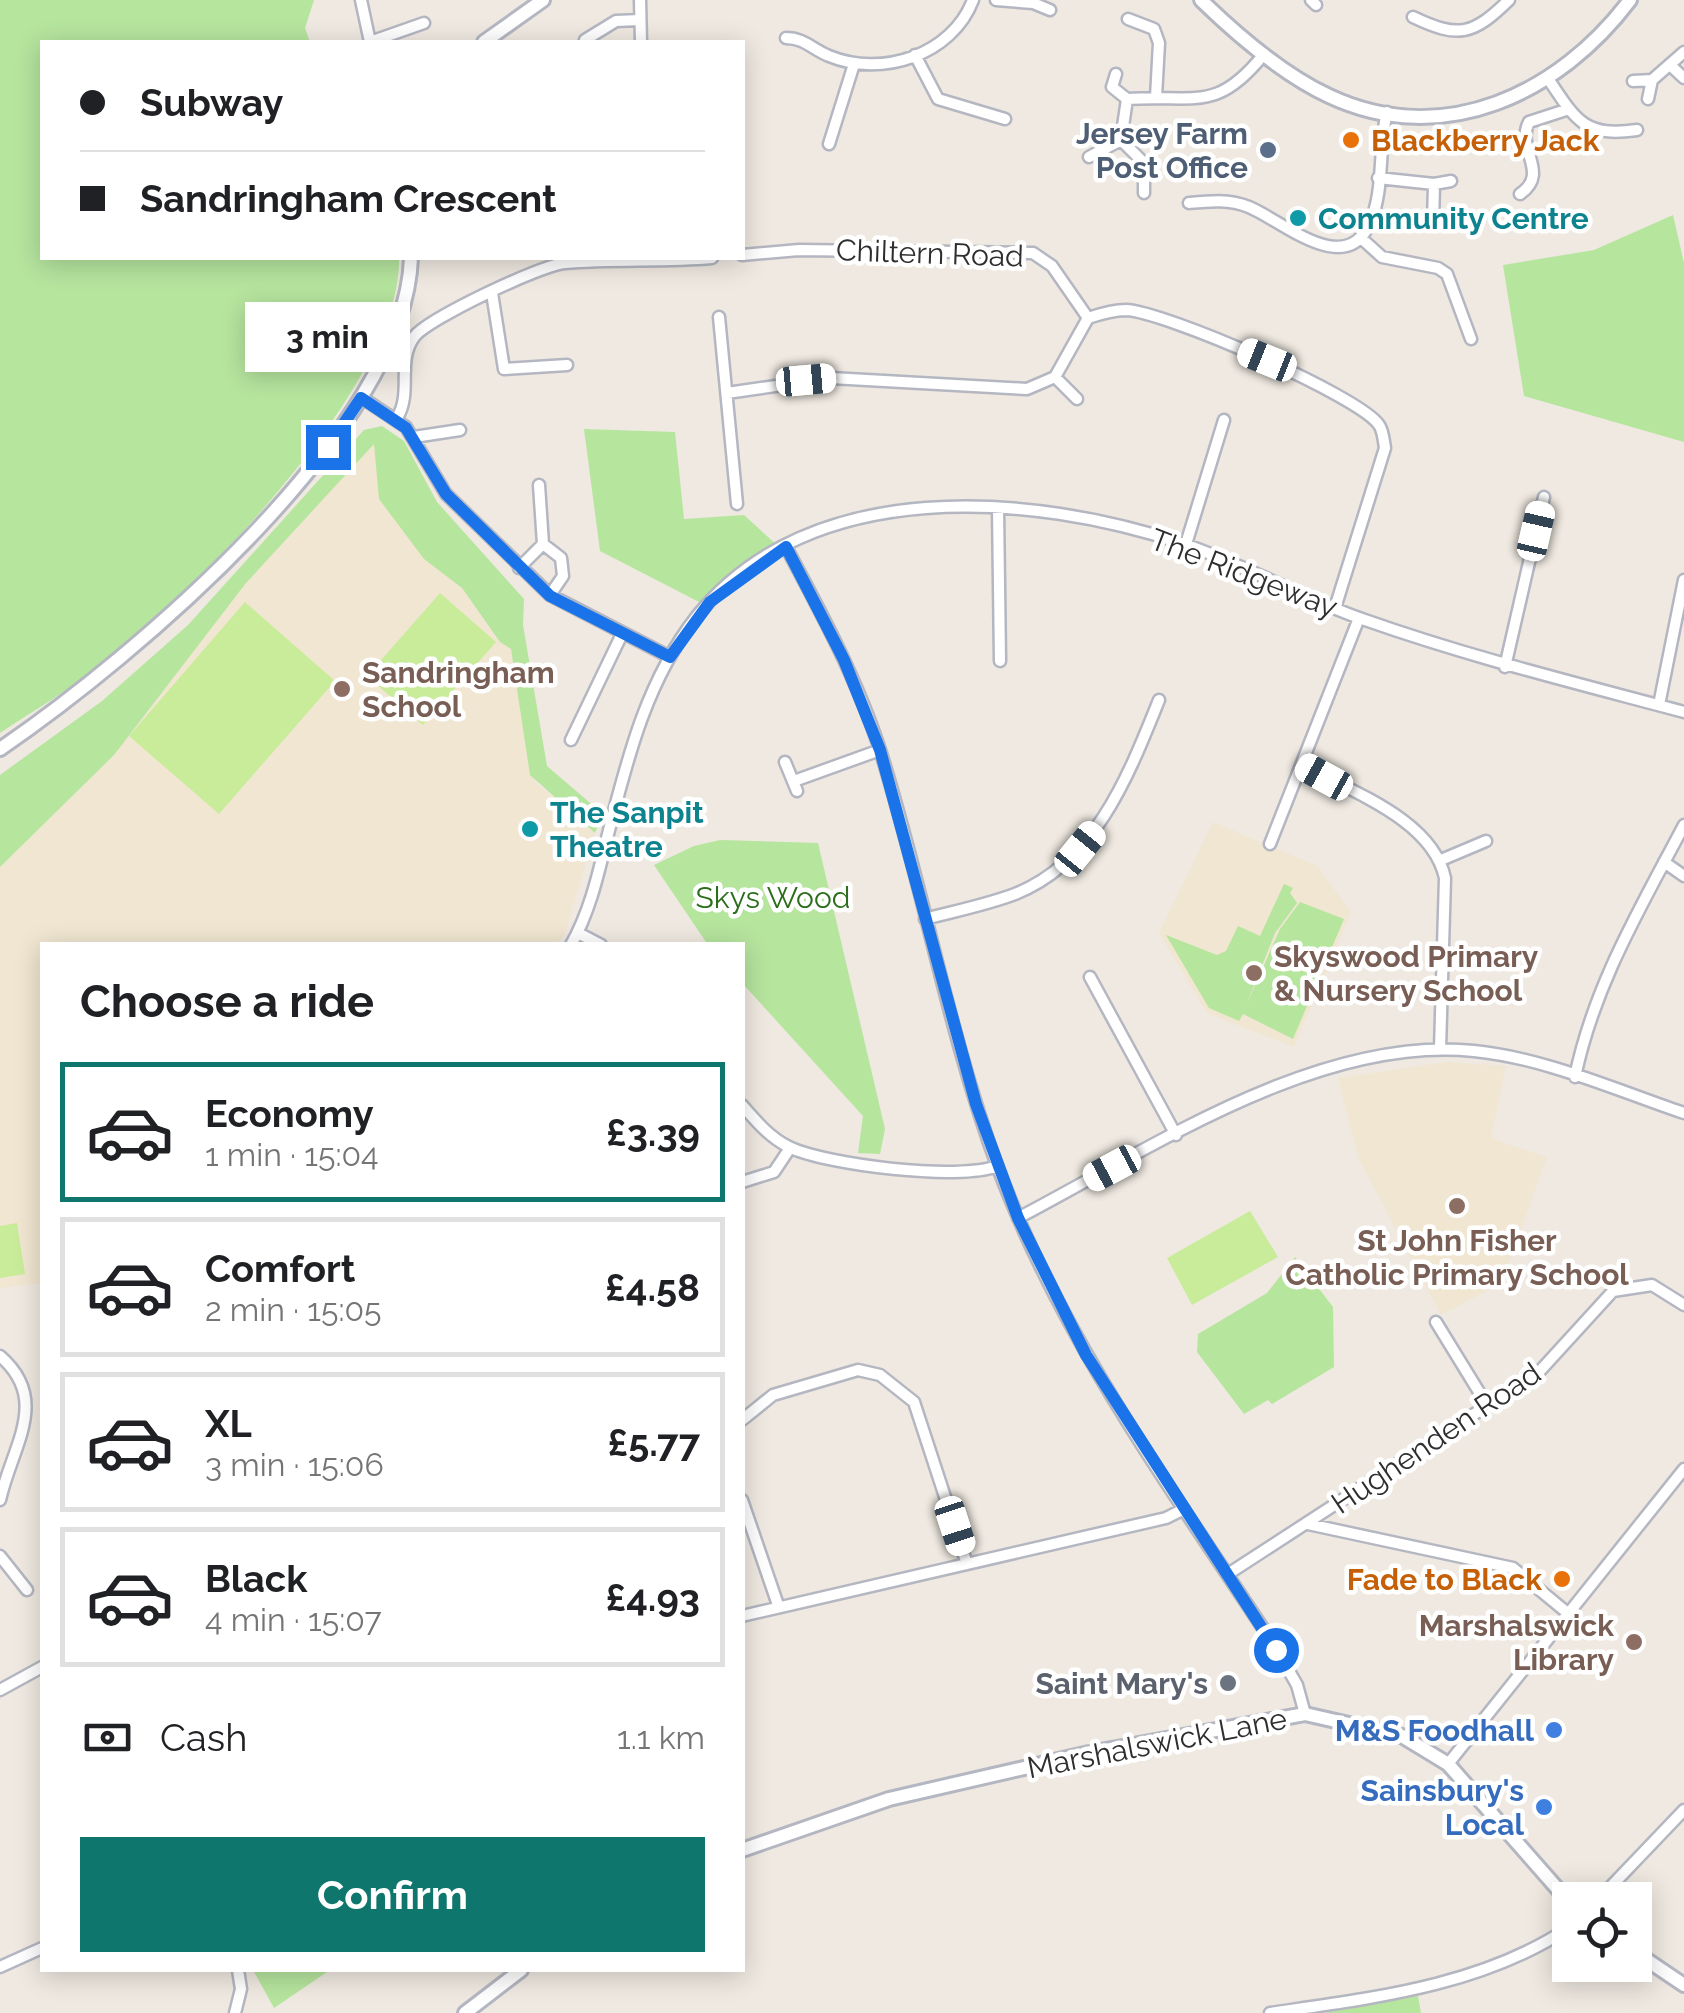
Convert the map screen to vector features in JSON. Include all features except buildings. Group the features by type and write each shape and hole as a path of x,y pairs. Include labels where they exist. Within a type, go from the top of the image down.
{"street":[{"path":"362,0 370,40"},
{"path":"486,40 524,5 543,0"},
{"path":"640,0 641,40"},
{"path":"786,38 800,38 827,56 879,68 952,36 964,24 973,0"},
{"path":"996,0 1033,3 1050,10"},
{"path":"1201,0 1264,54 1332,98 1422,116 1469,111 1508,101 1549,80 1592,45 1630,0"},
{"path":"1413,17 1442,31 1456,32 1478,28 1509,0"},
{"path":"585,40 616,22 640,20"},
{"path":"1128,20 1154,29 1159,43 1156,97"},
{"path":"376,40 424,24"},
{"path":"1633,81 1652,80 1684,52"},
{"path":"1116,74 1112,87 1126,99 1217,96 1242,81 1264,54"},
{"path":"915,55 938,99 1005,119"},
{"path":"829,144 854,64"},
{"path":"1670,65 1684,78"},
{"path":"1549,80 1568,109 1594,131 1637,130"},
{"path":"1648,99 1652,80"},
{"path":"1120,140 1126,99"},
{"path":"1520,194 1531,187 1535,174 1525,130 1539,118 1568,109"},
{"path":"1189,203 1220,200 1249,207 1328,247 1361,238 1372,215 1387,112"},
{"path":"1088,157 1120,140"},
{"path":"1120,140 1144,162 1144,193"},
{"path":"1378,178 1434,184 1451,181"},
{"path":"1434,184 1434,223"},
{"path":"1361,238 1382,257 1438,268 1448,274 1471,339"},
{"name":"Chiltern Road","path":"745,255 799,250 1033,253 1052,266 1088,318"},
{"path":"0,749 68,702 168,620 298,483 361,398 401,310 411,260"},
{"path":"396,418 406,402 406,358 415,336 441,316 560,262 636,260"},
{"path":"492,293 498,306 504,369 567,365"},
{"path":"728,392 831,378 1027,389 1055,378 1088,318 1126,310 1186,328 1267,360 1357,408 1380,426 1385,448 1335,608"},
{"path":"719,317 737,504"},
{"path":"1055,378 1077,399"},
{"path":"361,398 396,418 414,436 446,494 550,596 670,657"},
{"path":"1186,544 1224,420"},
{"path":"414,436 460,430"},
{"path":"539,485 543,544 565,564 550,596"},
{"path":"1505,667 1544,497"},
{"path":"998,508 1005,644 1000,660"},
{"name":"The Ridgeway","path":"574,942 599,875 640,720 670,657 718,594 786,547 859,520 904,510 998,508 1048,513 1186,544 1359,618 1505,667 1684,712"},
{"path":"519,568 543,544"},
{"path":"786,547 844,660 880,750 997,1166 1018,1218 1086,1355 1290,1672 1305,1714"},
{"path":"1658,705 1684,580"},
{"path":"1270,844 1359,618"},
{"path":"571,740 622,634"},
{"path":"925,920 1016,893 1056,871 1080,849 1111,804 1159,700"},
{"path":"785,762 795,786 880,750"},
{"path":"1302,765 1423,834 1441,860 1445,878 1440,1049"},
{"path":"1576,1076 1586,1023 1605,975 1684,825"},
{"path":"1441,860 1486,842"},
{"path":"1664,862 1684,876"},
{"path":"578,933 595,942"},
{"path":"1090,976 1176,1135"},
{"path":"1018,1218 1261,1093 1332,1068 1440,1049 1511,1056 1684,1113"},
{"path":"745,1108 767,1133 790,1148 885,1166 959,1174 997,1166"},
{"path":"745,1181 774,1172 790,1148"},
{"name":"Hughenden Road","path":"1228,1574 1539,1372 1613,1290 1652,1285 1684,1305"},
{"path":"1436,1322 1487,1406"},
{"path":"0,1356 17,1371 29,1404 3,1475 0,1500"},
{"path":"745,1418 773,1395 858,1370 891,1382 914,1402 966,1561"},
{"path":"1448,1764 1684,1468"},
{"path":"745,1615 778,1604 1166,1518 1184,1508"},
{"path":"745,1509 778,1604"},
{"path":"1308,1524 1514,1568 1570,1615"},
{"path":"2,1562 27,1590"},
{"path":"0,1690 40,1668"},
{"name":"Marshalswick Lane","path":"745,1849 889,1799 1090,1753 1305,1714 1360,1723 1402,1736 1448,1764 1552,1882"},
{"path":"1615,1882 1684,1810"},
{"path":"1270,2013 1449,1982 1511,1958 1552,1936"},
{"path":"0,1966 40,1949"},
{"path":"1652,1963 1684,1985"},
{"path":"235,2013 242,1989 238,1972"},
{"path":"464,2013 518,1972"}],"shaded area":[{"name":"Sandringham School","path":"374,443 424,559 462,588 500,642 511,649 535,782 595,833 564,936 557,942 40,942 40,1283 0,1288 0,867 114,755 246,583"},
{"name":"Skyswood Primary & Nursery School","path":"1213,822 1317,866 1351,912 1294,1047 1207,1013 1159,933"},
{"name":"St John Fisher Catholic Primary School","path":"1447,1062 1506,1066 1491,1138 1547,1157 1502,1283 1441,1315 1358,1157 1338,1078"}],"green space":[{"path":"0,0 314,0 305,28 309,40 40,40 40,260 399,260 391,309 367,364 331,422 287,481 238,536 141,631 89,674 0,733"},
{"path":"1673,215 1684,263 1684,442 1524,396 1503,265 1594,250"},
{"path":"382,426 404,441 437,502 524,599 523,625 547,766 603,814 595,833 530,775 511,649 500,642 462,588 424,559 379,499 374,444 246,583 114,755 0,867 0,775 102,701 188,625 364,430"},
{"path":"584,429 675,432 684,519 744,515 779,547 701,603 600,551"},
{"path":"440,593 496,642 423,725 367,676"},
{"path":"245,602 335,681 219,814 129,736"},
{"name":"Skys Wood","path":"720,840 818,843 885,1129 880,1154 858,1153 863,1116 745,986 745,942 706,942 654,865 694,846"},
{"path":"1284,884 1293,888 1290,893 1297,903 1275,933 1246,1006 1280,929 1300,902 1344,919 1293,1039 1243,1014 1239,1021 1209,1008 1166,935 1217,955 1226,951 1238,926 1260,936"},
{"path":"1250,1211 1278,1257 1192,1305 1167,1258"},
{"path":"17,1223 25,1274 0,1278 0,1226"},
{"path":"1295,1257 1333,1307 1334,1367 1272,1404 1268,1400 1244,1414 1197,1352 1198,1334 1267,1293"},
{"path":"254,1972 327,1972 274,2008"},
{"path":"1418,1996 1421,2013 1325,2013"}],"place":[{"name":"Blackberry Jack","path":"1351,140"},
{"name":"Jersey Farm Post Office","path":"1268,150"},
{"name":"Community Centre","path":"1298,218"},
{"name":"Sandringham School","path":"342,689"},
{"name":"The Sanpit Theatre","path":"530,829"},
{"name":"Skyswood Primary & Nursery School","path":"1254,973"},
{"name":"St John Fisher Catholic Primary School","path":"1457,1206"},
{"name":"Fade to Black","path":"1562,1579"},
{"name":"Marshalswick Library","path":"1634,1642"},
{"name":"Saint Mary's","path":"1228,1683"},
{"name":"M&S Foodhall","path":"1554,1730"},
{"name":"Sainsbury's Local","path":"1544,1807"}],"route":[{"path":"328,447 361,398 382,409 414,436 446,494 550,596 670,657 710,602 749,570 786,547 844,660 880,750 976,1104 1018,1218 1055,1300 1086,1355 1276,1650"}]}
